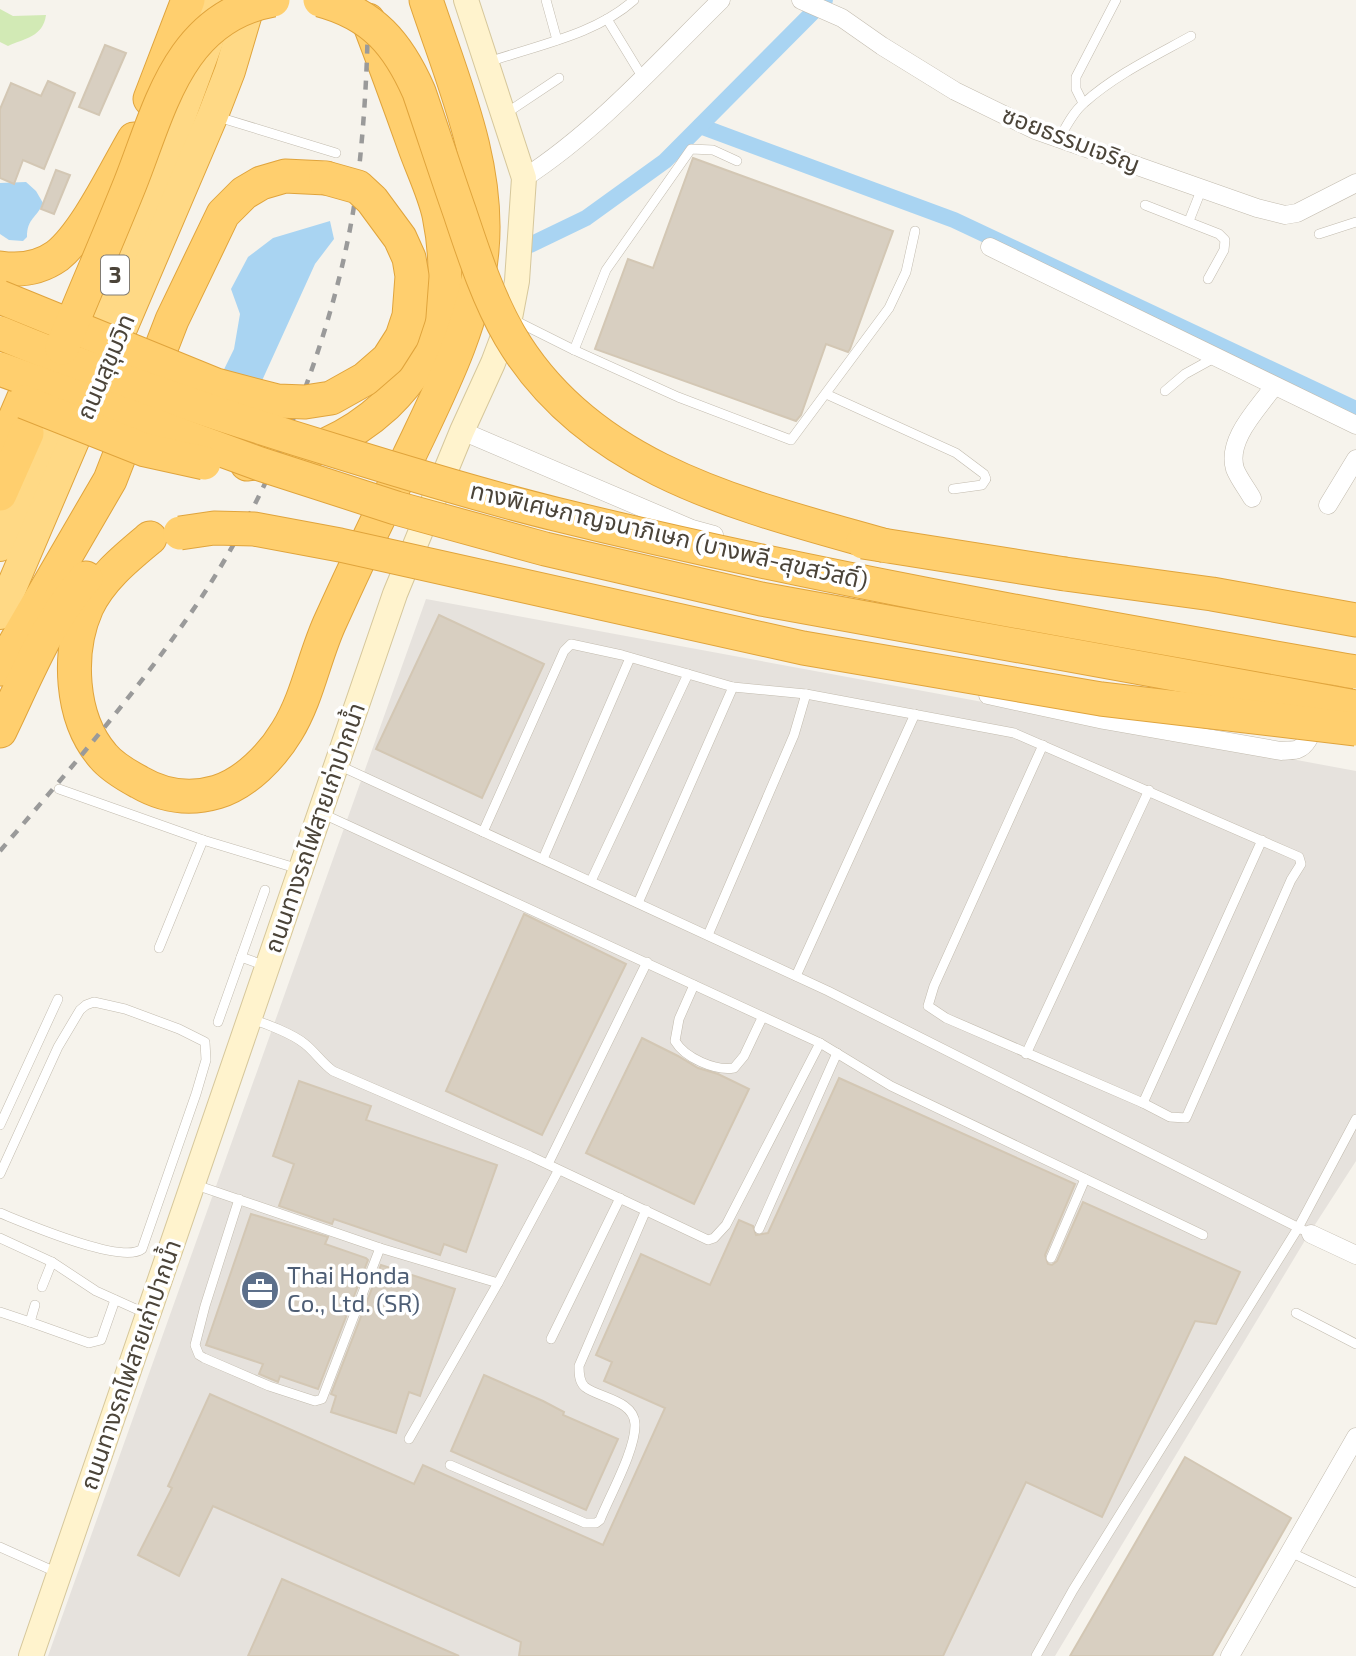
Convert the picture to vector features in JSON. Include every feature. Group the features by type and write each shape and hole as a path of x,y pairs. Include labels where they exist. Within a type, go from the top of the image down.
{"highway":[{"path":"0,453 134,139 188,0"},
{"name":"ถนนสุขุมวิท","path":"0,546 175,131 208,41 218,0"},
{"name":"ถนนสุขุมวิท","path":"0,614 230,71 251,0"},
{"path":"0,495 176,70 197,42 213,27 237,11 273,0"},
{"path":"320,0 339,5 363,17 388,39 406,62 419,92 484,282 510,336 556,395 619,447 685,482 739,504 886,545"},
{"path":"361,0 471,301 491,342 517,382 546,416 601,462 676,501 718,516 778,529 1212,594 1356,620"},
{"path":"165,535 115,566 88,605 79,629 75,658 75,682 80,709 88,731 103,756 133,779 152,790 177,796 219,791 240,781 274,751 289,728 308,685 327,629 430,412 470,315 480,271 484,217 471,139 426,0"},
{"path":"0,268 26,269 56,257 83,225 134,139"},
{"path":"0,298 216,385 277,401 305,402 331,398 365,379 388,359 402,337 408,316 412,276 409,258 400,238 372,200 331,166 261,183 244,193 223,214 172,320 110,480 0,669"},
{"path":"0,392 107,436 180,459 238,465 289,458 316,450 349,434 373,417 413,374 428,349 438,327 444,297 446,266 439,213"},
{"name":"ทางพิเศษกาญจนาภิเษก (บางพลี-สุขสวัสดิ์)","path":"0,333 272,432 551,513 783,566 1356,672"},
{"name":"ทางพิเศษกาญจนาภิเษก (บางพลี-สุขสวัสดิ์)","path":"0,369 260,464 396,508 545,549 761,599 1356,707"},
{"path":"0,731 46,637 79,586 113,553 165,535 214,528 254,529 340,545 803,648 1101,699 1356,729"}],"main road":[{"name":"ถนนทางรถไฟสายเก่าปากน้ำ","path":"31,1656 395,594 462,431 494,363 510,318 517,281 524,178 466,0"}],"street":[{"path":"524,178 601,128 643,78 722,0"},
{"name":"ซอยธรรมเจริญ","path":"802,0 842,18 955,91 1035,130 1257,208 1285,215 1297,213 1356,185"},
{"path":"990,247 1356,425"},
{"path":"1252,498 1236,470 1235,448 1241,433 1274,386"},
{"path":"406,568 505,592 1118,723 1281,751 1299,749 1307,741 1315,725 1318,699 1316,683 1307,671 1207,644 1010,599 763,548 692,529 462,431"},
{"path":"1328,505 1356,459"},
{"path":"1304,1231 1353,1248"},
{"path":"1230,1656 1356,1437"}],"lane":[{"path":"546,0 557,40"},
{"path":"487,62 557,40 617,15 634,0"},
{"path":"1083,103 1076,89 1076,77 1116,0"},
{"path":"607,19 643,78"},
{"path":"1059,139 1083,103 1136,67 1191,36"},
{"path":"504,115 559,78"},
{"path":"212,115 331,166"},
{"path":"574,350 606,270 691,149 713,150 737,161"},
{"path":"1189,221 1202,188"},
{"path":"1145,205 1219,234 1224,240 1224,250 1208,279"},
{"path":"1319,234 1356,222"},
{"path":"510,318 678,397 791,440 889,308 906,272 915,231"},
{"path":"1165,391 1185,374 1214,358"},
{"path":"826,394 956,453 984,474 986,480 982,485 953,489"},
{"path":"483,832 564,651 571,644 733,687 806,694 1014,733 1043,745 1149,790 1262,840 1301,860 1186,1118 1170,1117 946,1018 928,1006 934,986 1043,745"},
{"path":"543,859 630,658"},
{"path":"591,881 688,674"},
{"path":"638,903 733,687"},
{"path":"708,935 794,735 806,694"},
{"path":"796,976 915,713"},
{"path":"337,764 796,976 1304,1231"},
{"path":"59,789 203,840 301,870"},
{"path":"1026,1054 1149,790"},
{"path":"320,812 820,1043 891,1086 1203,1235"},
{"path":"159,948 203,840"},
{"path":"1143,1103 1262,840"},
{"path":"218,1022 265,890"},
{"path":"242,957 267,967"},
{"path":"548,1164 646,962"},
{"path":"694,985 679,1019 675,1041 680,1050 701,1061 724,1069 734,1068 744,1056 762,1018"},
{"path":"0,1125 58,999"},
{"path":"0,1174 58,1047 86,1004 94,1002 125,1009 180,1029 205,1042 206,1060 196,1094 142,1250 137,1253 116,1253 54,1234 0,1213"},
{"path":"250,1019 262,1022 304,1043 333,1071 548,1164 708,1240 714,1238 726,1225 820,1043"},
{"path":"759,1229 837,1053"},
{"path":"1036,1656 1101,1544 1304,1231 1356,1119"},
{"path":"409,1439 558,1171"},
{"path":"1051,1258 1085,1178"},
{"path":"193,1184 380,1248 498,1283"},
{"path":"551,1339 620,1198"},
{"path":"239,1199 195,1345 198,1355 269,1386 315,1401 322,1399 380,1248"},
{"path":"450,1465 585,1523 596,1523 600,1520 630,1447 635,1424 630,1412 616,1401 585,1387 581,1381 579,1366 646,1210"},
{"path":"0,1238 52,1262 114,1300 148,1315"},
{"path":"42,1287 52,1262"},
{"path":"0,1312 89,1343 96,1343 101,1339 114,1300"},
{"path":"30,1322 35,1305"},
{"path":"1296,1313 1356,1344"},
{"path":"0,1547 60,1573"},
{"path":"1290,1552 1356,1583"}],"shaded area":[{"path":"426,599 1356,771 1356,1161 1307,1237 1055,1656 48,1656"}],"green space":[{"path":"0,9 13,16 46,15 37,32 8,46 0,42"}],"water":[{"path":"26,182 36,191 43,203 30,222 27,237 23,241 9,240 0,234 0,183"},
{"path":"330,221 334,239 315,264 236,438 202,424 210,398 234,349 240,314 231,289 248,257 273,238"}],"building":[{"path":"105,45 126,53 99,115 79,107"},
{"path":"48,81 75,93 44,169 23,160 14,184 0,178 0,109 11,83 41,96"},
{"path":"693,158 893,231 850,349 848,352 826,344 801,415 796,421 595,349 628,259 653,268"},
{"path":"56,170 70,175 54,214 41,209"},
{"path":"439,615 544,664 482,798 376,749"},
{"path":"524,914 626,964 542,1135 446,1091"},
{"path":"642,1038 698,1068 749,1089 694,1204 586,1153"},
{"path":"839,1078 1075,1184 1045,1255 1048,1264 1052,1265 1057,1261 1083,1202 1240,1272 1216,1324 1195,1321 1102,1517 1026,1482 943,1656 519,1656 521,1642 213,1506 179,1576 138,1555 172,1488 168,1486 210,1394 414,1484 423,1465 603,1545 665,1408 604,1381 612,1362 596,1355 641,1254 710,1285 739,1220 753,1226 756,1235 768,1233"},
{"path":"299,1081 371,1106 366,1120 497,1165 466,1252 444,1244 440,1255 334,1219 332,1224 279,1206 294,1164 273,1156"},
{"path":"251,1214 328,1237 325,1244 368,1260 318,1389 280,1376 278,1382 259,1374 263,1364 206,1345"},
{"path":"381,1265 455,1289 420,1396 409,1392 396,1433 331,1412 336,1396 331,1394"},
{"path":"484,1375 618,1439 586,1510 451,1451"},
{"path":"1185,1457 1291,1518 1212,1656 1070,1656"},
{"path":"282,1579 459,1656 248,1656"}],"waterway":[{"path":"530,245 586,218 665,161 825,0"},
{"path":"700,126 954,220 1356,409"}],"railway":[{"path":"0,851 104,728 178,631 230,551 281,448 323,336 351,223 363,127 368,0"}],"place":[{"name":"Thai Honda Co., Ltd. (SR)","path":"260,1290"}]}
